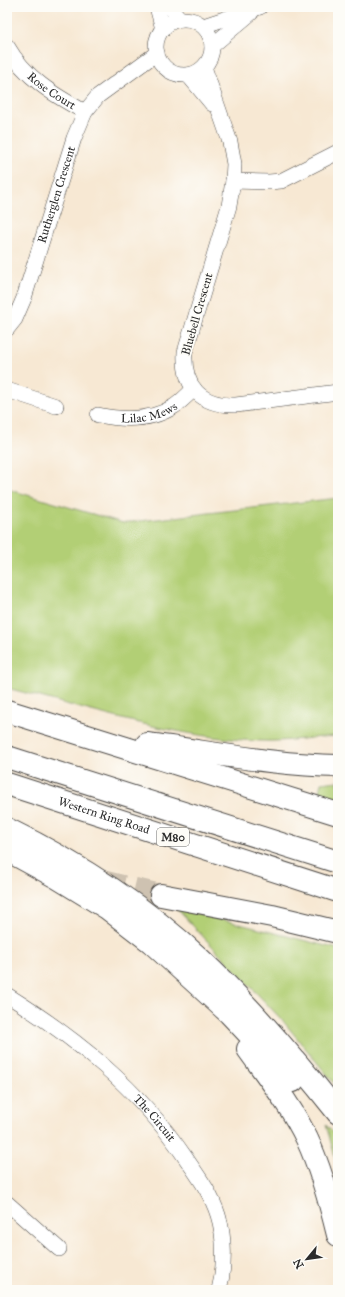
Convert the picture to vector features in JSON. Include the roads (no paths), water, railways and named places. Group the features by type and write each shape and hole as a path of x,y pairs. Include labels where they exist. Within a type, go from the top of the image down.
{"highway":[{"path":"7,711 338,814"},
{"path":"37,720 126,741 318,766 338,766"},
{"name":"M80","path":"7,757 338,862"},
{"name":"Western Ring Road","path":"7,784 338,891"},
{"path":"7,828 66,859 117,891 199,958 270,1031 338,1113"},
{"path":"7,850 58,878 106,908 151,942 229,1013 338,1130"},
{"path":"161,895 272,916 338,932"},
{"path":"189,978 246,1046 279,1092 306,1138 329,1198 338,1235"}],"street":[{"path":"157,7 163,29"},
{"path":"170,7 180,19"},
{"path":"203,26 259,8"},
{"path":"212,46 259,8"},
{"path":"180,19 188,19 203,26 208,32 212,46 210,57 204,67 197,72 188,75 175,73 164,66 157,53 157,40 163,29 180,19"},
{"name":"Rose Court","path":"7,46 25,71 42,87 85,112"},
{"name":"Rutherglen Crescent","path":"7,329 15,319 24,298 74,138 85,112 98,96 157,53"},
{"name":"Rutherglen Crescent","path":"128,75 164,66"},
{"name":"Bluebell Crescent","path":"204,67 230,142 234,164 234,181 229,206 185,352 184,366 186,377 194,389 209,402 222,406 236,406 338,392"},
{"name":"Bluebell Crescent","path":"188,75 205,94 220,116"},
{"path":"234,181 282,181 338,152"},
{"name":"Lilac Mews","path":"98,415 133,419 157,415 173,407 194,389"},
{"path":"7,390 56,406"},
{"name":"The Circuit","path":"7,995 65,1034 110,1069 170,1134 208,1190 218,1216 223,1247 222,1277 218,1290"},
{"path":"7,1203 59,1249"}],"tunnel":[{"path":"102,881 161,895"}]}
